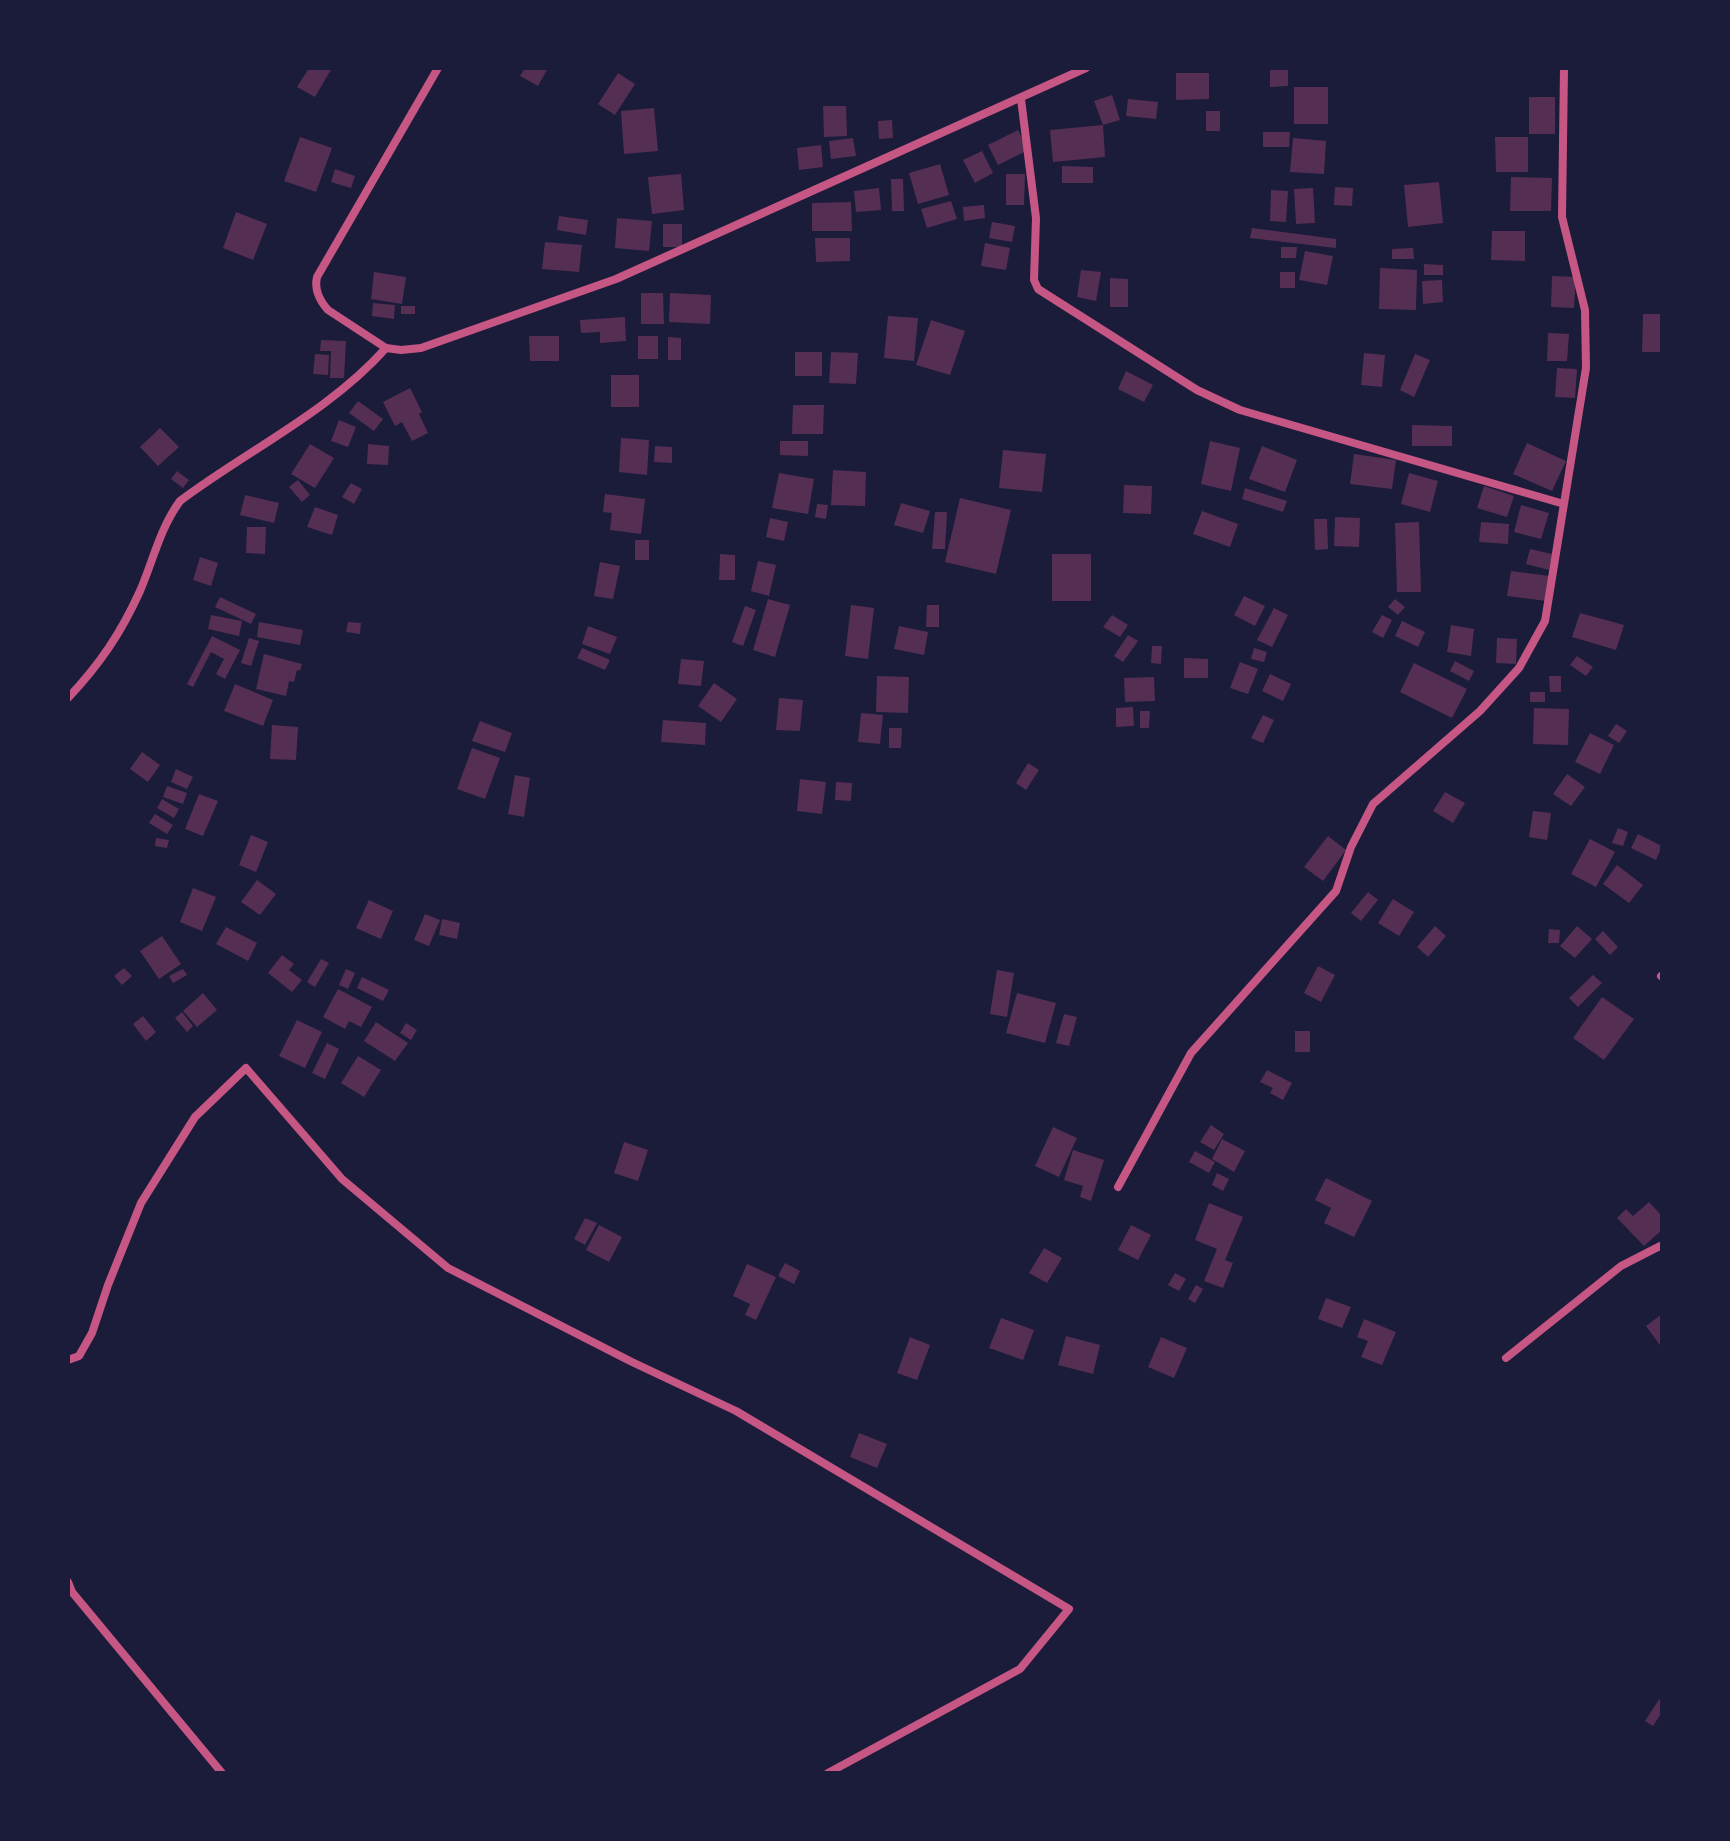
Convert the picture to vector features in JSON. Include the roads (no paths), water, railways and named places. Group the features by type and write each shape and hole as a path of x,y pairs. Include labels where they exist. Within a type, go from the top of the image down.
{"street":[{"path":"438,68 315,285 321,302 328,310 386,348 421,348 616,279 1086,68"},
{"path":"1118,1187 1191,1053 1336,891 1351,847 1373,804 1480,711 1519,668 1545,621 1586,368 1587,324 1562,217 1564,68"},
{"path":"1021,99 1036,218 1034,280 1038,289 1197,390 1240,410 1564,504"},
{"path":"68,698 114,645 140,591 169,517 180,501 326,402 365,372 386,348"},
{"path":"68,1360 79,1356 92,1333 141,1203 195,1117 246,1068 342,1179 448,1268 736,1411 1069,1609 1020,1669 828,1773"},
{"path":"1506,1358 1621,1266 1662,1245"},
{"path":"68,1582 72,1592 222,1773"}]}
